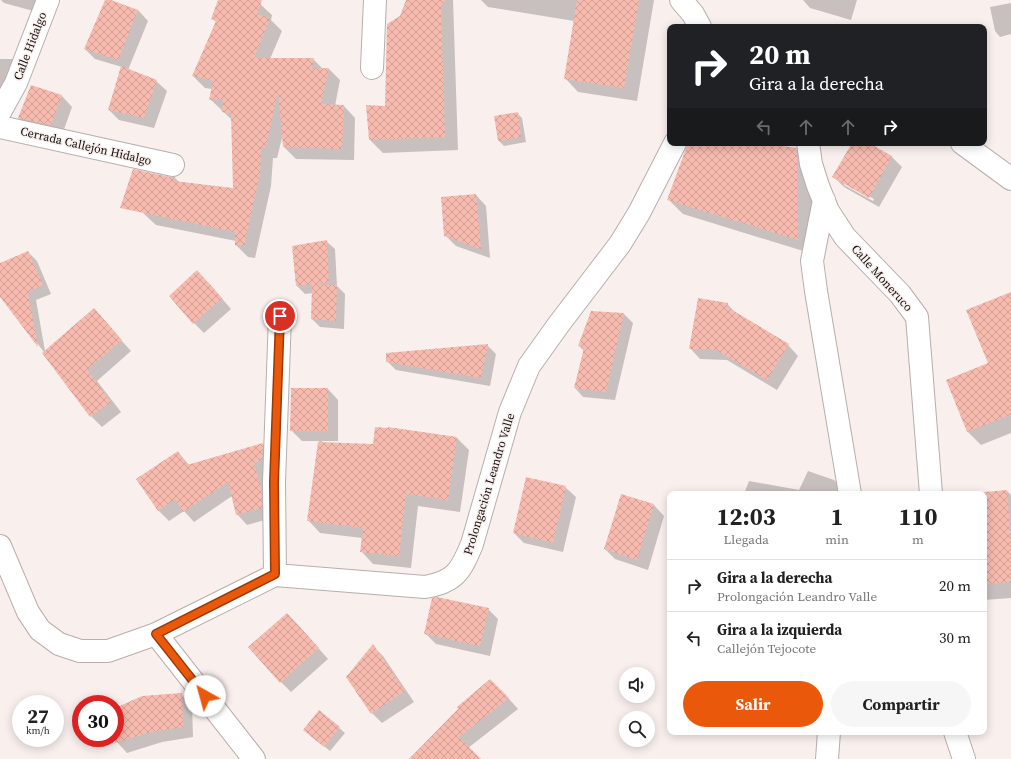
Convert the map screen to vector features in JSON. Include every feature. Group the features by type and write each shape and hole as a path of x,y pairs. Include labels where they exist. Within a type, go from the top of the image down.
{"street":[{"name":"Calle Hidalgo","path":"0,112 16,83 48,0"},
{"path":"372,68 375,0"},
{"path":"681,0 693,14 698,24"},
{"name":"Cerrada Callejón Hidalgo","path":"0,127 173,165"},
{"name":"Prolongación Leandro Valle","path":"275,574 425,587 439,585 454,576 464,563 472,544 510,412 529,366 620,244 640,213 674,146"},
{"name":"Calle Moneruco","path":"808,146 811,164 828,211 844,237 900,294 917,317 931,491"},
{"path":"966,146 1011,179"},
{"path":"824,200 812,261 849,491"},
{"path":"0,546 28,612 40,630 58,644 80,651 108,651 156,634 275,574 274,482 280,316"},
{"path":"156,634 254,759"},
{"path":"826,759 830,735"},
{"path":"956,735 964,759"}],"building":[{"path":"105,0 111,0 138,10 118,60 84,49"},
{"path":"218,0 262,0 257,14 270,18 254,58 314,58 312,69 329,68 321,104 344,105 342,149 283,147 278,91 266,147 261,147 260,173 244,246 235,245 235,232 120,208 133,169 175,177 174,181 233,188 231,114 222,112 223,99 209,100 213,81 192,76 216,21 211,19"},
{"path":"406,0 446,0 441,5 445,137 369,140 366,105 385,106 387,24 400,16"},
{"path":"577,0 639,0 624,88 564,79"},
{"path":"121,66 157,80 144,118 108,110"},
{"path":"31,85 62,95 51,125 18,118"},
{"path":"518,112 521,137 498,141 494,116"},
{"path":"687,146 784,146 796,148 798,240 667,200"},
{"path":"850,146 874,146 892,156 869,198 832,177"},
{"path":"476,194 481,249 444,236 441,197"},
{"path":"327,240 329,282 315,284 337,285 336,321 311,319 312,284 296,286 292,246"},
{"path":"28,251 43,285 28,292 38,347 0,297 0,263"},
{"path":"197,270 222,298 193,324 169,296"},
{"path":"1011,292 1011,416 1010,415 967,432 946,380 988,363 966,310"},
{"path":"698,298 728,303 727,307 789,344 767,380 716,350 689,349"},
{"path":"94,308 122,340 87,370 111,402 90,417 42,353"},
{"path":"591,311 624,313 606,392 574,388 584,348 578,346"},
{"path":"488,344 481,378 386,362 386,353"},
{"path":"291,388 328,388 328,431 290,431"},
{"path":"375,427 388,427 457,437 448,500 406,494 399,556 360,552 363,528 307,521 318,442 373,444"},
{"path":"263,443 262,459 254,464 262,492 262,508 236,515 228,482 183,512 175,499 158,511 136,479 178,451 187,465"},
{"path":"526,477 566,486 553,543 513,533"},
{"path":"1007,490 1011,545 1011,582 987,584 987,492"},
{"path":"621,494 654,504 637,560 604,549"},
{"path":"437,597 489,608 480,646 424,634 432,598"},
{"path":"287,613 319,648 280,683 248,647"},
{"path":"373,644 405,691 371,714 346,677"},
{"path":"490,679 509,698 459,737 481,759 409,759 458,709 457,707"},
{"path":"182,693 183,727 151,732 124,740 124,704 142,696"},
{"path":"319,710 340,727 324,747 303,730"}],"route":[{"path":"205,696 156,634 275,574 274,482 280,316"}]}
